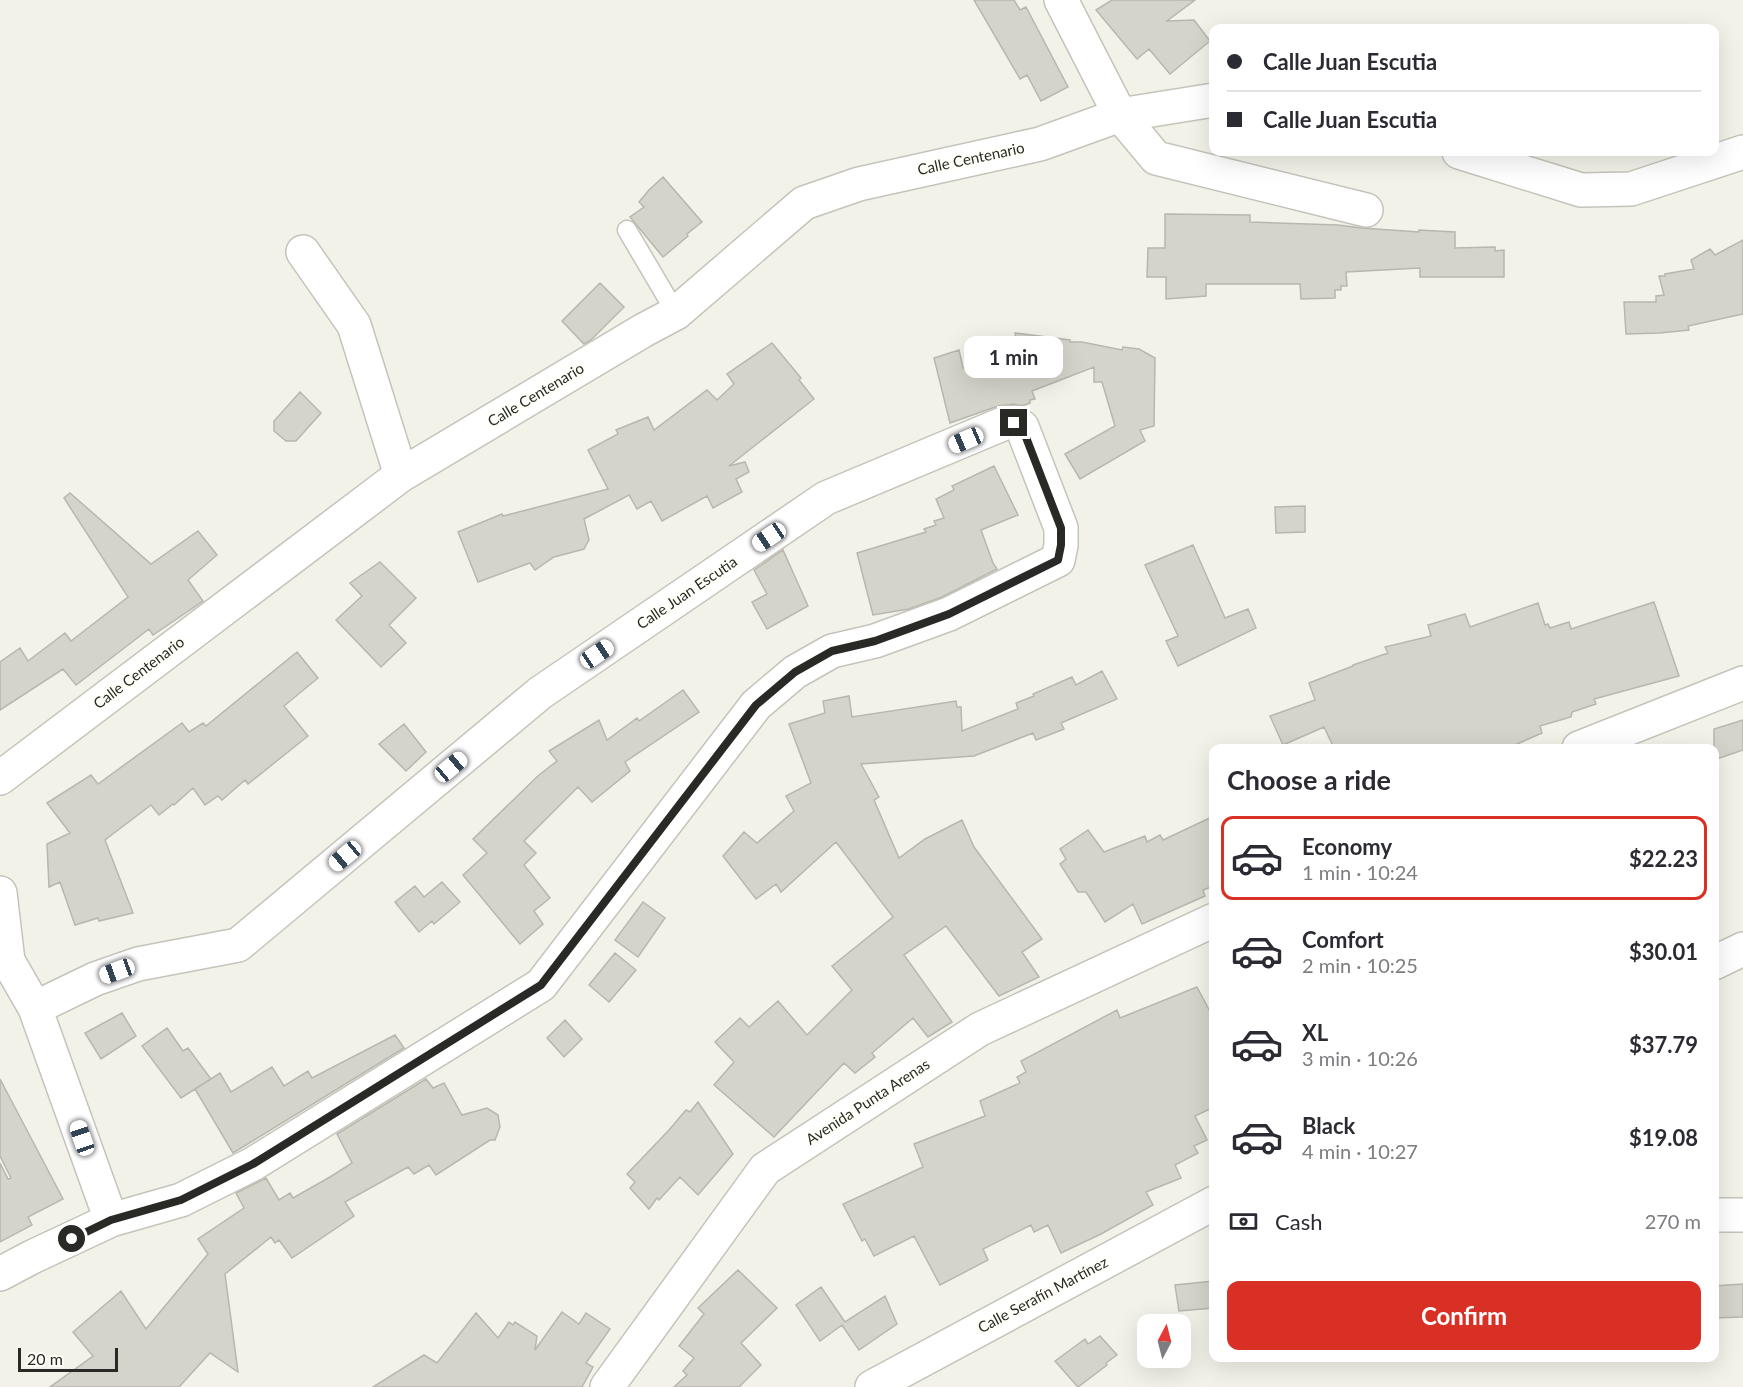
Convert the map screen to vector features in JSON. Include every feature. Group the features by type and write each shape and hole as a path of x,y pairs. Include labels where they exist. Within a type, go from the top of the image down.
{"street":[{"path":"1061,0 1120,115 1156,158 1366,210"},
{"name":"Calle Centenario","path":"0,778 401,475 676,313 804,203 859,184 1040,144 1120,115 1209,101"},
{"path":"1472,156 1581,190 1631,189 1743,152"},
{"path":"303,252 354,325 401,475"},
{"name":"Calle Juan Escutia","path":"0,1274 111,1220 181,1200 253,1164 541,985 756,705 795,672 832,651 875,641 949,614 1058,560 1061,528 1022,427 1014,423 1005,423 826,498 540,693 238,945 138,964 95,979 35,1008"},
{"path":"1595,744 1743,683"},
{"path":"0,893 8,961 35,1008 111,1220"},
{"name":"Avenida Punta Arenas","path":"607,1387 765,1170 980,1029 1209,922"},
{"path":"1719,961 1743,949"},
{"name":"Calle Serafín Martínez","path":"872,1387 1209,1206"},
{"path":"1719,1215 1743,1215"}],"lane":[{"path":"627,230 676,313"}],"building":[{"path":"974,0 1014,0 1020,10 1026,7 1068,87 1041,101 1027,75 1020,79"},
{"path":"1112,0 1195,0 1167,21 1194,20 1209,42 1170,74 1149,49 1137,59 1096,10"},
{"path":"663,177 702,222 663,257 630,217 644,207 639,202"},
{"path":"1165,214 1250,215 1250,222 1455,232 1455,248 1495,247 1495,251 1504,250 1504,277 1420,277 1420,268 1346,272 1347,286 1341,286 1341,290 1335,290 1335,298 1301,299 1300,284 1206,284 1206,296 1166,299 1166,277 1147,277 1148,248 1165,248"},
{"path":"1743,240 1743,314 1688,326 1689,330 1626,334 1624,302 1656,302 1656,296 1664,295 1659,276 1694,269 1691,260 1710,249 1715,255"},
{"path":"600,283 624,307 591,340 584,344 562,321"},
{"path":"1015,333 1122,350 1123,347 1139,349 1155,358 1154,426 1140,430 1145,441 1080,479 1065,454 1115,426 1102,382 1094,382 1094,367 1032,391 1035,399 1030,400 1030,403 1022,406 1014,404 998,406 950,423 934,358 959,350 963,368 1018,350"},
{"path":"772,343 801,378 799,380 814,399 729,466 745,462 749,472 736,479 742,492 713,508 707,496 662,521 651,501 637,509 629,495 584,519 589,540 584,549 554,557 535,570 530,563 478,582 458,532 502,514 503,516 608,489 588,450 618,434 616,430 648,417 654,430 707,390 717,400 734,384 727,374"},
{"path":"300,392 321,413 296,441 286,441 274,431 274,421"},
{"path":"994,466 1018,515 981,530 997,569 942,597 909,609 873,615 857,553 926,532 924,529 936,525 934,521 944,518 936,499 954,490 952,486"},
{"path":"70,493 151,564 198,531 217,555 188,580 203,601 153,635 149,629 76,685 63,669 0,710 0,662 20,648 28,661 65,633 71,641 128,597 64,498"},
{"path":"1305,506 1305,532 1276,533 1275,507"},
{"path":"1193,545 1225,618 1248,609 1256,628 1178,666 1166,641 1178,636 1145,565"},
{"path":"783,550 808,606 767,629 752,602 767,594 754,570"},
{"path":"380,562 416,598 389,625 406,643 381,667 336,620 362,596 350,583"},
{"path":"1654,602 1679,676 1594,699 1596,704 1572,712 1571,717 1540,726 1542,733 1517,744 1332,744 1324,727 1283,744 1270,716 1315,700 1309,683 1388,653 1385,647 1431,636 1428,625 1465,614 1470,627 1538,603 1545,625 1548,624 1550,628 1569,622 1571,629"},
{"path":"297,652 318,678 284,706 308,736 248,784 245,780 222,800 218,796 205,805 193,788 159,815 151,805 105,840 133,913 99,921 98,918 75,925 60,882 49,887 47,844 70,833 47,803 91,775 98,784 182,723 189,732 203,723 206,726"},
{"path":"1102,671 1117,699 1061,723 1064,729 1036,740 1033,733 974,756 861,764 879,797 874,800 899,858 925,839 962,820 974,847 1042,939 1022,952 1039,977 999,996 946,926 904,955 952,1022 928,1037 913,1018 872,1053 875,1057 855,1073 844,1063 774,1137 714,1085 734,1062 715,1042 740,1018 749,1027 778,1001 807,1035 852,990 832,966 893,917 836,842 781,892 776,884 756,899 723,856 744,832 757,843 794,811 786,796 811,783 789,724 825,713 823,701 849,696 852,717 956,701 957,707 961,707 962,731 1018,709 1016,703 1072,677 1076,685"},
{"path":"683,690 699,712 625,762 630,771 592,802 578,787 524,841 536,853 524,865 550,898 534,911 543,924 520,944 463,875 487,853 473,839 539,775 557,761 549,751 599,720 607,740 637,718 639,721"},
{"path":"1743,720 1743,750 1719,758 1719,744 1714,744 1714,729"},
{"path":"404,724 426,752 406,771 379,744"},
{"path":"1209,818 1209,888 1203,890 1205,896 1142,924 1133,904 1105,922 1086,892 1078,892 1060,864 1066,859 1060,849 1088,830 1104,852 1145,836 1147,842 1160,835 1163,840"},
{"path":"442,882 460,902 434,924 432,921 419,932 395,902 415,886 424,897"},
{"path":"643,902 665,918 638,957 615,940"},
{"path":"615,953 636,970 609,1002 589,985"},
{"path":"1197,987 1209,1010 1209,1109 1195,1116 1207,1140 1194,1146 1198,1153 1175,1165 1181,1178 1146,1192 1153,1205 1061,1253 1048,1225 1034,1232 1031,1225 983,1249 988,1260 940,1285 914,1236 874,1256 865,1239 862,1241 843,1204 923,1167 914,1144 985,1116 980,1101 1020,1083 1017,1077 1026,1072 1021,1061 1117,1010 1120,1018"},
{"path":"122,1013 136,1036 101,1059 85,1033"},
{"path":"565,1020 582,1039 564,1057 547,1038"},
{"path":"167,1028 183,1051 188,1048 211,1079 181,1098 142,1046"},
{"path":"395,1035 404,1048 233,1153 195,1089 220,1073 231,1092 272,1067 284,1086 308,1071 312,1078"},
{"path":"0,1079 63,1199 28,1217 32,1225 0,1242 0,1163 8,1179 11,1178 0,1156"},
{"path":"426,1079 433,1088 444,1083 462,1115 487,1108 498,1115 500,1127 495,1140 490,1140 436,1175 429,1165 414,1174 408,1167 345,1202 354,1216 292,1258 279,1240 275,1243 271,1237 225,1274 238,1372 210,1353 179,1387 50,1387 93,1356 73,1332 121,1291 146,1329 208,1254 198,1239 244,1208 236,1193 266,1178 279,1200 290,1193 293,1198 330,1177 352,1163 337,1134"},
{"path":"698,1102 733,1154 698,1195 680,1177 659,1200 657,1198 649,1209 630,1188 635,1182 627,1174 686,1110 690,1112"},
{"path":"738,1270 777,1308 741,1343 761,1365 739,1387 674,1387 687,1375 683,1371 694,1358 679,1346 704,1314 698,1308"},
{"path":"1209,1282 1209,1308 1179,1311 1175,1285"},
{"path":"1743,1284 1743,1317 1719,1318 1719,1286"},
{"path":"821,1287 845,1322 885,1296 897,1324 859,1350 842,1325 820,1341 796,1305"},
{"path":"562,1312 579,1324 586,1313 610,1329 586,1363 593,1367 582,1387 373,1387 424,1355 437,1363 476,1313 498,1338 509,1322 513,1325 515,1322 537,1336 535,1350"},
{"path":"1100,1336 1117,1355 1078,1387 1055,1361 1085,1339 1088,1344"}],"route":[{"path":"72,1239 111,1220 181,1200 253,1164 541,985 756,705 795,672 832,651 875,641 949,614 1058,560 1061,528 1022,427 1014,423"}]}
